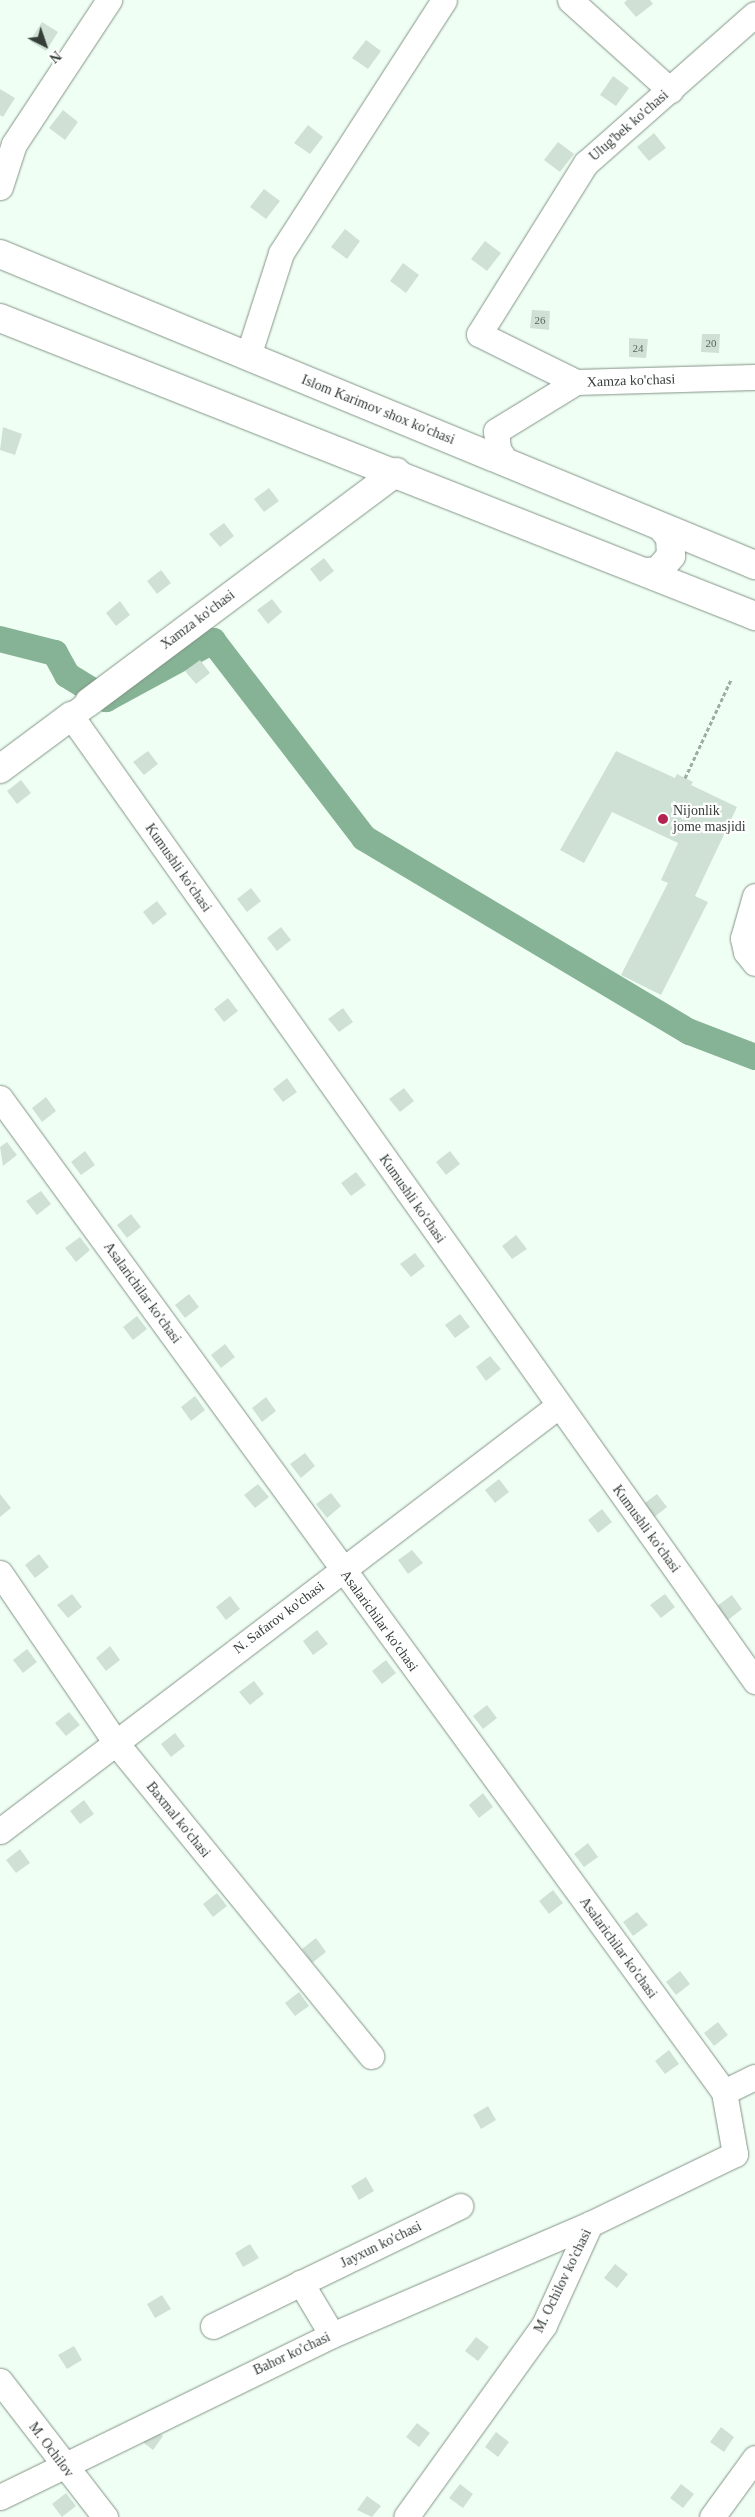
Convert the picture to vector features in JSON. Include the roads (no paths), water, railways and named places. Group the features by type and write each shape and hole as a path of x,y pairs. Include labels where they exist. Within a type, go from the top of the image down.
{"main road":[{"name":"Islom Karimov shox ko'chasi","path":"0,254 663,529 755,565"},
{"path":"0,318 396,472 755,616"},
{"name":"Xamza ko'chasi","path":"0,769 396,472"},
{"path":"645,572 658,571 671,556 670,538 663,529"}],"street":[{"path":"0,188 14,144 109,0"},
{"path":"248,356 281,253 444,0"},
{"path":"570,0 670,90"},
{"name":"Ulug'bek ko'chasi","path":"576,382 479,334 586,163 755,14"},
{"name":"Xamza ko'chasi","path":"507,463 498,450 496,431 576,382 755,377"},
{"name":"Kumushli ko'chasi","path":"89,702 558,1406 755,1681"},
{"path":"755,896 743,938 746,952 755,963"},
{"name":"Asalarichilar ko'chasi","path":"0,1098 724,2092 735,2154"},
{"name":"N. Safarov ko'chasi","path":"0,1831 558,1406"},
{"name":"Baxmal ko'chasi","path":"0,1573 116,1743 371,2056"},
{"path":"724,2092 755,2077"},
{"name":"M. Ochilov ko'chasi","path":"406,2517 544,2325 590,2224 735,2154"},
{"name":"Jayxun ko'chasi","path":"213,2326 460,2206"},
{"name":"Bahor ko'chasi","path":"0,2497 61,2464 332,2335 590,2224"},
{"path":"302,2284 332,2335"},
{"name":"M. Ochilov","path":"0,2381 61,2464 105,2517"},
{"path":"712,2517 755,2458"}],"waterway":[{"path":"0,639 55,653 67,675 106,699 213,641 364,838 690,1032 755,1057"}],"place":[{"name":"Nijonlik jome masjidi","path":"663,819"}]}
